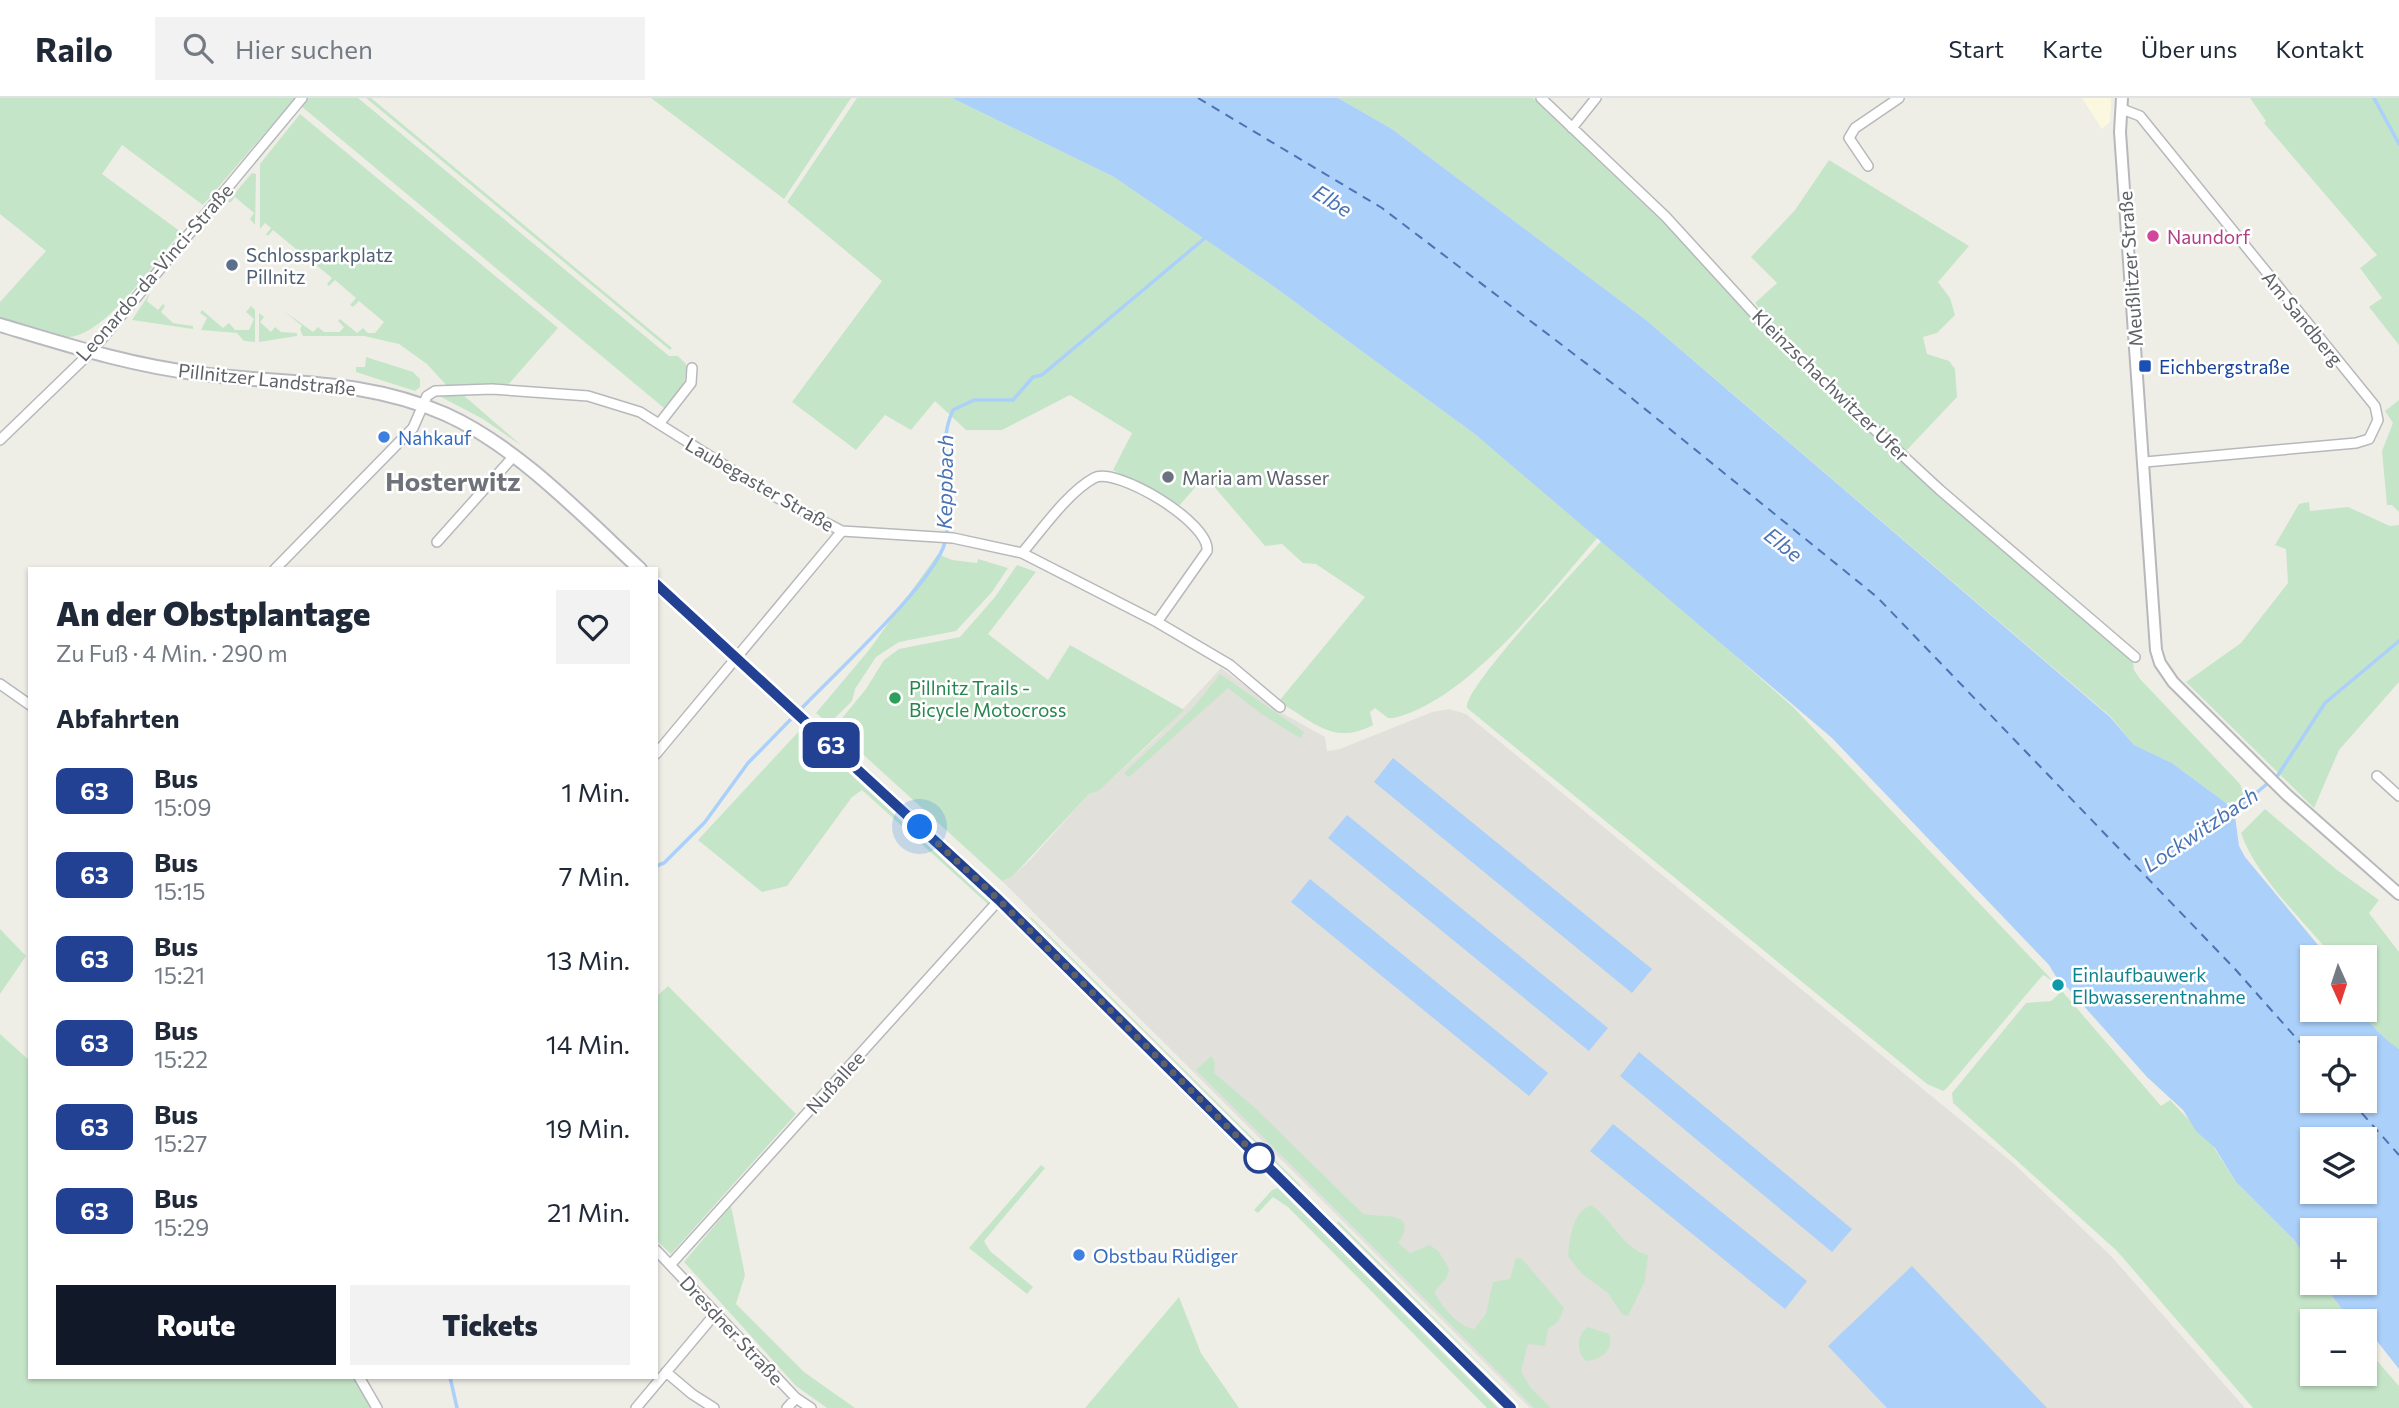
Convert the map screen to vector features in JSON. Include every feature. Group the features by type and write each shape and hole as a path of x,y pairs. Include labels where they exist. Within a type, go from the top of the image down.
{"main road":[{"name":"Pillnitzer Landstraße","path":"0,325 137,365 202,374 346,384 422,405 464,424 513,457 638,567"},
{"path":"658,586 999,900 1511,1408"}],"street":[{"name":"Leonardo-da-Vinci-Straße","path":"0,440 91,352 302,98"},
{"name":"Kleinzschachwitzer Ufer","path":"1541,98 1699,250 1772,332 1838,396 1940,490 2135,657"},
{"path":"1573,128 1596,98"},
{"path":"1868,166 1849,138 1855,128 1899,98"},
{"name":"Am Sandberg","path":"2122,103 2140,116 2375,406 2378,420 2364,441 2145,462"},
{"name":"Meußlitzer Straße","path":"2122,103 2120,132 2160,663 2173,682 2282,790 2399,894"},
{"path":"659,424 691,383 692,368"},
{"name":"Laubegaster Straße","path":"422,405 435,391 492,389 588,396 626,405 772,495 842,531 953,538 1022,553 1157,622 1230,665 1280,707"},
{"path":"277,567 307,533 334,512 413,428 422,405"},
{"path":"436,542 513,457"},
{"path":"1022,553 1062,507 1094,478 1115,476 1190,519 1207,541 1207,551 1157,622"},
{"path":"658,752 842,531"},
{"path":"0,684 28,704"},
{"path":"2377,776 2399,796"},
{"name":"Nußallee","path":"671,1264 999,900"},
{"name":"Dresdner Straße","path":"658,1252 796,1398 811,1408"},
{"path":"636,1408 715,1314"},
{"path":"666,1372 714,1408"},
{"path":"360,1379 377,1408"},
{"path":"787,1408 796,1398"}],"shaded area":[{"path":"2082,98 2111,98 2110,122 2102,129"},
{"path":"1221,668 1282,713 1325,737 1327,751 1340,749 1432,712 1449,709 1466,714 2013,1163 2111,1256 2245,1408 1530,1408 1002,881 1012,877 1031,859 1089,794 1099,791 1157,737"}],"green space":[{"path":"0,98 295,98 203,205 122,145 102,174 181,232 113,311 82,334 68,337 43,333 0,318 0,302 46,251 0,214"},
{"path":"308,98 358,98 669,356 678,356 686,364 686,371 684,384 674,400 664,408 301,106"},
{"path":"366,98 371,98 672,348 670,350"},
{"path":"651,98 851,98 784,199"},
{"path":"857,98 952,98 1114,177 1273,286 1476,435 1599,536 1506,642 1451,690 1423,707 1394,718 1388,718 1375,708 1370,712 1373,725 1360,731 1337,732 1316,725 1279,701 1365,597 1316,564 1303,563 1282,544 1265,546 1205,476 1178,507 1113,470 1132,433 1070,395 1002,430 966,430 935,401 911,430 885,415 856,450 792,402 882,281 787,202"},
{"path":"1338,98 1533,98 1695,253 1767,335 1831,396 1940,495 2132,655 2134,670 2140,679 2240,784 2244,794 2235,802 2226,803 2172,763 2134,745 2110,716 1646,320 1392,129"},
{"path":"2250,98 2399,98 2399,345 2369,307 2382,298 2360,268 2377,255 2264,123 2266,121"},
{"path":"300,114 558,328 507,386 448,387 427,364 399,344 364,336 303,336 300,329 302,326 284,311 313,332 318,327 324,332 340,332 344,327 338,321 340,319 357,333 363,328 368,333 375,333 384,322 359,301 353,307 350,305 356,298 335,280 329,286 327,284 332,278 305,256 300,261 298,259 302,254 273,230 268,236 266,234 271,228 265,223 260,229 260,164"},
{"path":"1829,160 1969,246 1938,282 1950,298 1955,315 1937,333 1923,337 1927,354 1949,361 1955,369 1957,397 1904,453 1780,333 1755,303 1777,283 1751,257 1795,210"},
{"path":"252,173 256,174 255,225 250,219 254,213 235,197 230,203 228,201"},
{"path":"150,293 147,301 158,310 163,304 165,306 161,312 173,323 193,326 193,329 132,320"},
{"path":"251,306 255,310 255,342 244,341 237,333 201,330 207,318 200,313 202,310 223,328 229,323 235,330 249,330 254,319 246,312"},
{"path":"259,313 264,317 260,322 271,332 275,327 281,332 297,333 297,336 259,342"},
{"path":"366,357 413,372 420,379 420,387 415,391 356,372 356,367 365,367"},
{"path":"462,394 522,446 483,419 441,397"},
{"path":"2399,400 2399,512 2392,505 2387,505 2382,451 2393,423 2385,411"},
{"path":"2309,502 2310,511 2348,507 2390,526 2399,525 2399,682 2339,750 2314,808 2186,682 2241,643 2288,583 2286,549 2275,545 2299,504"},
{"path":"1603,539 1793,707 2053,981 2043,975 1943,1091 1927,1084 1467,708 1483,677 1503,652"},
{"path":"938,554 952,560 977,563 978,559 1008,568 992,592 956,631 899,642 876,657 855,689 852,701 829,724 816,713 869,650"},
{"path":"1017,565 1036,572 988,634 1048,680 1070,645 1184,710 1099,791 1089,794 1012,877 1002,881 834,728 866,689 884,660 899,649 960,637 995,597"},
{"path":"1220,674 1304,732 1300,738 1260,713 1228,688 1129,777 1124,773 1192,709"},
{"path":"801,729 989,901 990,906 862,790 852,797 787,886 762,892 698,840"},
{"path":"2265,809 2337,870 2379,900 2369,913 2399,952 2399,1049 2389,1044 2369,1022 2377,1022 2377,945 2322,945 2257,866 2241,833"},
{"path":"1030,918 1301,1186 1300,1187"},
{"path":"0,929 26,956 0,994"},
{"path":"668,986 796,1114 671,1254 658,1242 658,995"},
{"path":"2062,991 2161,1106 2170,1100 2211,1143 2236,1182 2295,1241 2300,1249 2300,1295 2331,1295 2342,1309 2300,1309 2300,1386 2377,1386 2377,1361 2399,1386 2399,1408 2253,1408 2117,1251 1953,1103 1952,1093 2026,1003 2051,1001"},
{"path":"0,1034 28,1059 28,1379 356,1379 373,1408 0,1408"},
{"path":"1211,1056 1215,1063 1214,1073 1253,1106 1362,1213 1401,1220 1404,1232 1398,1243 1410,1253 1430,1245 1439,1252 1449,1269 1447,1277 1434,1292 1446,1309 1462,1324 1474,1329 1486,1314 1493,1282 1510,1279 1516,1258 1522,1259 1564,1308 1558,1322 1548,1329 1545,1346 1528,1344 1521,1371 1530,1387 1551,1408 1534,1408 1196,1070"},
{"path":"1041,1165 1045,1168 984,1241 990,1251 1033,1287 1027,1294 969,1248"},
{"path":"1278,1188 1498,1408 1487,1408 1288,1207 1273,1197 1258,1213 1254,1210 1272,1190"},
{"path":"1591,1205 1624,1240 1639,1252 1648,1255 1645,1281 1628,1316 1622,1314 1608,1293 1582,1274 1568,1256 1576,1220"},
{"path":"731,1206 745,1275 736,1304 804,1372 855,1408 827,1408 796,1386 684,1262"},
{"path":"1338,1221 1524,1408 1337,1223"},
{"path":"1179,1297 1201,1353 1239,1408 1085,1408"},
{"path":"1588,1327 1609,1334 1610,1345 1597,1359 1586,1361 1580,1353 1579,1339"}],"water":[{"name":"Elbe","path":"952,98 1338,98 1392,129 1646,320 2110,717 2134,745 2172,763 2226,803 2235,816 2239,846 2245,857 2318,945 2300,945 2300,1022 2369,1022 2399,1049 2399,1369 2377,1341 2377,1309 2342,1309 2331,1295 2377,1295 2377,1218 2300,1218 2300,1249 2236,1182 2215,1148 2196,1131 2183,1110 2147,1077 2058,980 2049,965 1832,738 1476,435 1273,286 1114,177"},
{"path":"1393,758 1652,969 1632,993 1374,782"},
{"path":"1347,815 1608,1028 1589,1051 1328,838"},
{"path":"1310,879 1548,1073 1529,1096 1291,902"},
{"path":"1639,1052 1852,1229 1832,1252 1620,1076"},
{"path":"1613,1124 1807,1281 1785,1309 1590,1151"},
{"path":"1912,1266 2047,1408 1887,1408 1828,1346"}],"waterway":[{"name":"Lockwitzbach","path":"2374,98 2399,144"},
{"name":"Keppbach","path":"799,711 903,604 937,559 945,542 948,526 945,441 953,410 974,400 1013,400 1033,377 1042,375 1205,238"},
{"name":"Lockwitzbach","path":"2278,775 2325,703 2399,641"},
{"name":"Keppbach","path":"658,865 664,863 705,822 748,763 793,717"},
{"name":"Lockwitzbach","path":"2231,814 2267,784"},
{"name":"Keppbach","path":"450,1379 457,1408"}],"ferry route":[{"path":"1198,98 1382,208 1629,396 1877,597 2235,969 2300,1042"},
{"path":"2362,1113 2399,1155"}],"bus line":[{"name":"63","path":"658,586 999,900 1511,1408"}],"place":[{"name":"Naundorf","path":"2153,236"},
{"name":"Schlossparkplatz Pillnitz","path":"232,265"},
{"name":"Eichbergstraße","path":"2145,366"},
{"name":"Nahkauf","path":"384,437"},
{"name":"Maria am Wasser","path":"1168,477"},
{"name":"Pillnitz Trails - Bicycle Motocross","path":"895,698"},
{"name":"Einlaufbauwerk Elbwasserentnahme","path":"2058,985"},
{"name":"Obstbau Rüdiger","path":"1079,1255"}],"district":[{"name":"Hosterwitz","path":"453,480"}],"route":[{"path":"920,827 999,900 1261,1159 1259,1158"}]}
